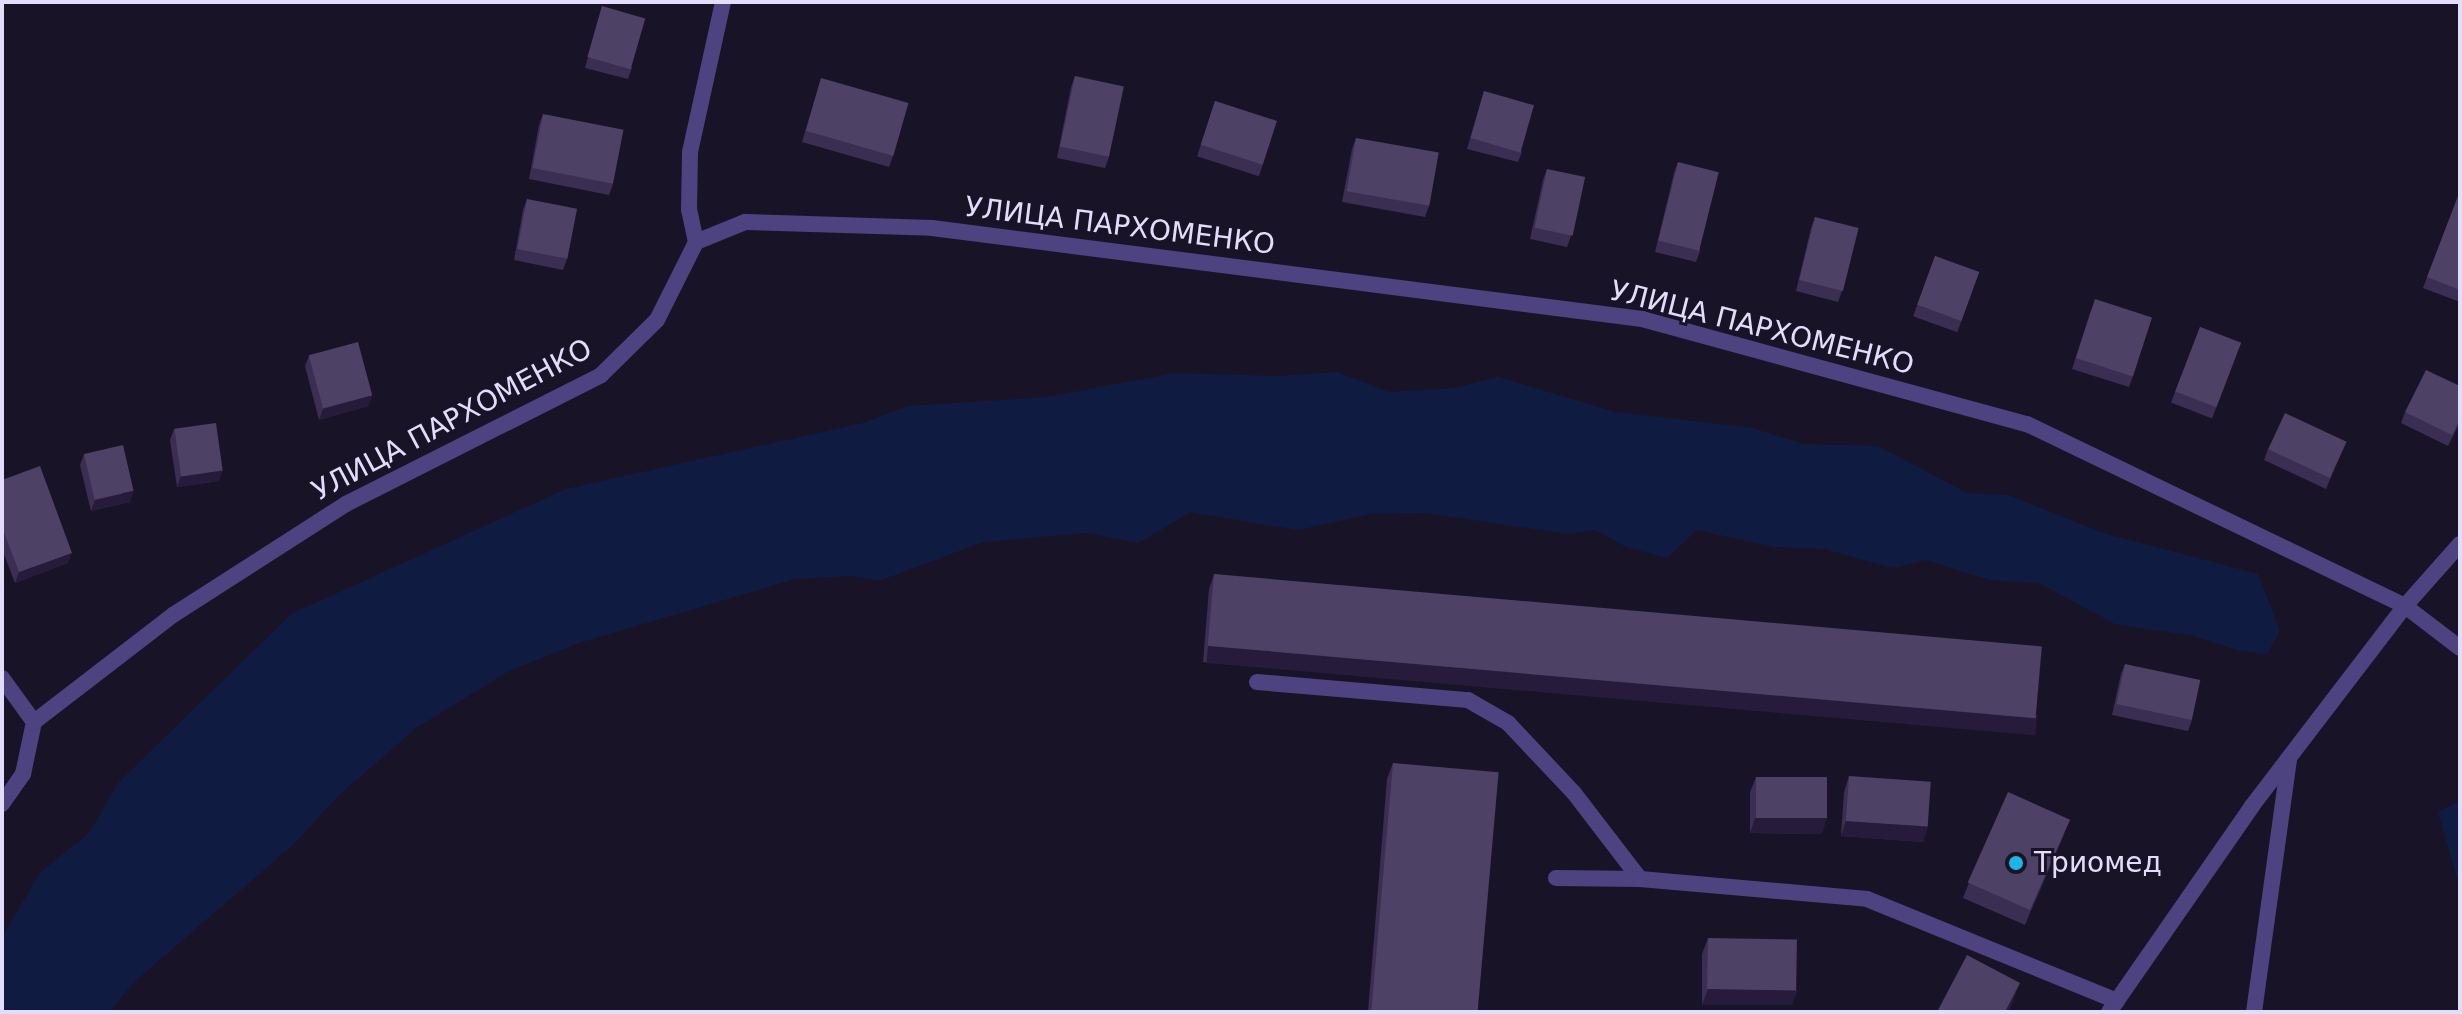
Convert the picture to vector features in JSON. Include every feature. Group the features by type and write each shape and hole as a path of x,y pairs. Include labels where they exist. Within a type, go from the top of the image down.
{"street":[{"path":"696,242 689,210 690,152 723,2"},
{"name":"УЛИЦА ПАРХОМЕНКО","path":"34,722 173,615 346,504 601,375 657,320 696,242 745,222 932,228 1642,319 2027,424 2405,606 2460,648"},
{"path":"1556,878 1640,879 1867,899 2113,1006 2289,758 2405,606 2460,544"},
{"path":"2,678 34,722 23,774 2,804"},
{"path":"1257,682 1468,700 1508,723 1574,793 1640,879"},
{"path":"2254,1012 2289,758"}],"water":[{"path":"1337,372 1389,392 1455,388 1498,377 1615,412 1753,428 1803,444 1878,446 1967,493 2008,495 2103,533 2258,574 2280,631 2267,654 2237,650 2193,636 2115,624 2039,583 1990,580 1926,560 1892,568 1825,549 1775,547 1697,530 1667,558 1626,547 1595,530 1567,534 1426,513 1370,514 1298,530 1190,512 1139,543 1088,533 983,542 879,581 852,576 795,579 579,643 509,671 416,728 338,796 295,843 134,982 109,1012 2,1012 2,937 40,873 90,832 118,783 291,614 566,489 863,423 908,406 1047,397 1174,373 1277,376"},
{"path":"2460,801 2460,889 2438,812"}],"building":[{"path":"602,6 645,18 631,69 587,57"},
{"path":"1075,76 1124,86 1109,157 1060,146"},
{"path":"821,78 908,103 893,156 806,131"},
{"path":"1484,91 1534,105 1520,152 1470,138"},
{"path":"1215,101 1277,121 1263,165 1201,145"},
{"path":"543,114 623,130 613,184 533,168"},
{"path":"1356,138 1439,153 1429,206 1347,191"},
{"path":"1678,162 1719,172 1699,251 1658,241"},
{"path":"1547,169 1585,177 1573,236 1535,228"},
{"path":"2460,191 2460,290 2427,277"},
{"path":"527,199 577,209 567,259 517,249"},
{"path":"1815,217 1859,228 1843,291 1799,280"},
{"path":"1935,256 1979,272 1961,321 1917,305"},
{"path":"2095,299 2152,318 2133,377 2076,358"},
{"path":"2200,327 2241,343 2216,407 2175,391"},
{"path":"358,342 372,395 323,408 309,355"},
{"path":"2426,370 2460,386 2460,419 2452,435 2405,412"},
{"path":"2285,413 2347,442 2330,478 2268,449"},
{"path":"216,423 223,471 181,476 174,429"},
{"path":"123,445 134,491 95,500 84,454"},
{"path":"40,466 72,553 19,572 2,527 2,480"},
{"path":"1214,574 2042,646 2036,718 1208,646"},
{"path":"2125,664 2200,680 2192,720 2116,704"},
{"path":"1393,763 1499,772 1478,1012 1371,1012"},
{"path":"1849,776 1931,782 1928,827 1846,821"},
{"path":"1756,777 1827,777 1827,818 1756,818"},
{"path":"2008,792 2070,820 2030,910 1968,882"},
{"path":"1708,938 1797,940 1796,991 1707,989"},
{"path":"1967,955 2020,983 2005,1012 1937,1012"}],"place":[{"name":"Триомед","path":"2016,863"}]}
